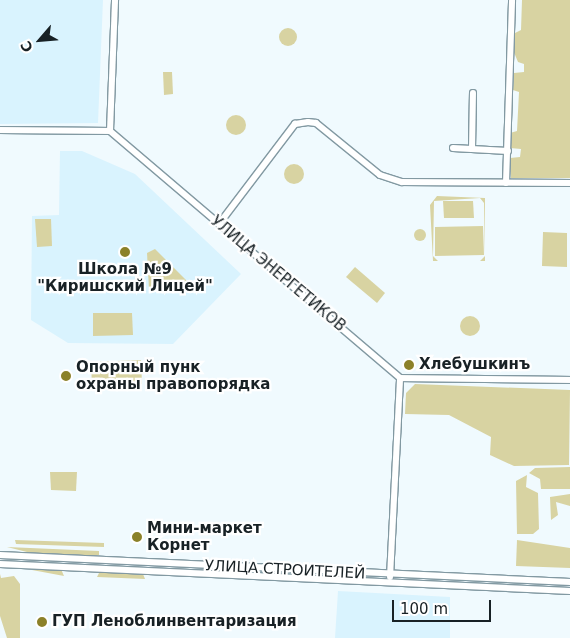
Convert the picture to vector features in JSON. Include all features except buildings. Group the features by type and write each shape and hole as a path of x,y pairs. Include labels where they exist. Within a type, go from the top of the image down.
{"street":[{"path":"0,130 110,131 115,0"},
{"path":"506,183 512,0"},
{"path":"472,149 473,93"},
{"path":"219,224 294,124 308,122 316,123 380,176 402,182 570,183"},
{"name":"УЛИЦА ЭНЕРГЕТИКОВ","path":"110,131 400,378"},
{"path":"453,148 508,151"},
{"path":"390,582 400,378 570,380"},
{"name":"УЛИЦА СТРОИТЕЛЕЙ","path":"0,555 390,575 570,582"},
{"name":"УЛИЦА СТРОИТЕЛЕЙ","path":"0,564 570,591"}],"shaded area":[{"path":"0,0 103,0 98,123 0,124"},
{"path":"522,0 570,0 570,178 511,178 510,158 520,157 521,149 510,148 510,133 517,131 519,92 513,90 514,73 524,72 524,64 518,62 513,50 513,34 521,30"},
{"path":"288,28 294,31 297,37 294,43 288,46 282,43 279,37 282,31"},
{"path":"163,72 172,72 173,94 164,95"},
{"path":"232,115 240,115 246,121 246,129 240,135 232,135 226,129 226,121"},
{"name":"Школа №9 \"Киришский Лицей\"","path":"60,151 82,151 135,174 241,274 173,344 68,343 31,320 32,216 59,215"},
{"path":"290,164 298,164 304,170 304,178 298,184 290,184 284,178 284,170"},
{"path":"437,196 485,198 485,256 484,203 480,198 434,201 433,256 438,261 433,261 430,205"},
{"path":"443,201 473,201 474,218 444,218"},
{"path":"35,219 51,219 52,246 37,247"},
{"path":"483,226 484,255 435,256 435,227"},
{"path":"418,229 422,229 426,235 422,241 418,241 414,237 414,233"},
{"path":"543,232 567,233 567,267 542,266"},
{"path":"155,249 194,288 149,289 147,253"},
{"path":"355,267 385,293 377,303 346,277"},
{"path":"93,313 132,313 133,335 93,336"},
{"path":"470,316 477,319 480,326 477,333 470,336 463,333 460,326 463,319"},
{"path":"141,360 142,384 92,386 91,362"},
{"path":"415,384 570,390 569,465 514,466 490,455 491,437 449,415 405,414 406,393"},
{"path":"570,467 570,489 541,489 540,479 529,473 535,468"},
{"path":"50,472 77,472 76,491 51,490"},
{"path":"527,475 526,487 538,493 539,529 533,534 517,534 516,481"},
{"path":"570,494 570,506 556,502 558,515 551,520 550,497"},
{"path":"15,540 104,543 104,547 16,544"},
{"path":"517,540 570,548 570,568 516,566"},
{"path":"7,547 99,551 99,555 39,555"},
{"path":"36,569 61,569 64,576 32,570"},
{"path":"100,571 143,574 145,579 97,577"},
{"path":"0,574 1,578 14,576 20,584 20,638 7,638 0,616"},
{"path":"338,591 450,597 450,638 335,638"}],"place":[{"name":"Школа №9 \"Киришский Лицей\"","path":"125,252"},
{"name":"Хлебушкинъ","path":"409,365"},
{"name":"Опорный пунк охраны правопорядка","path":"66,376"},
{"name":"Мини-маркет Корнет","path":"137,537"},
{"name":"ГУП Леноблинвентаризация","path":"42,622"}]}
